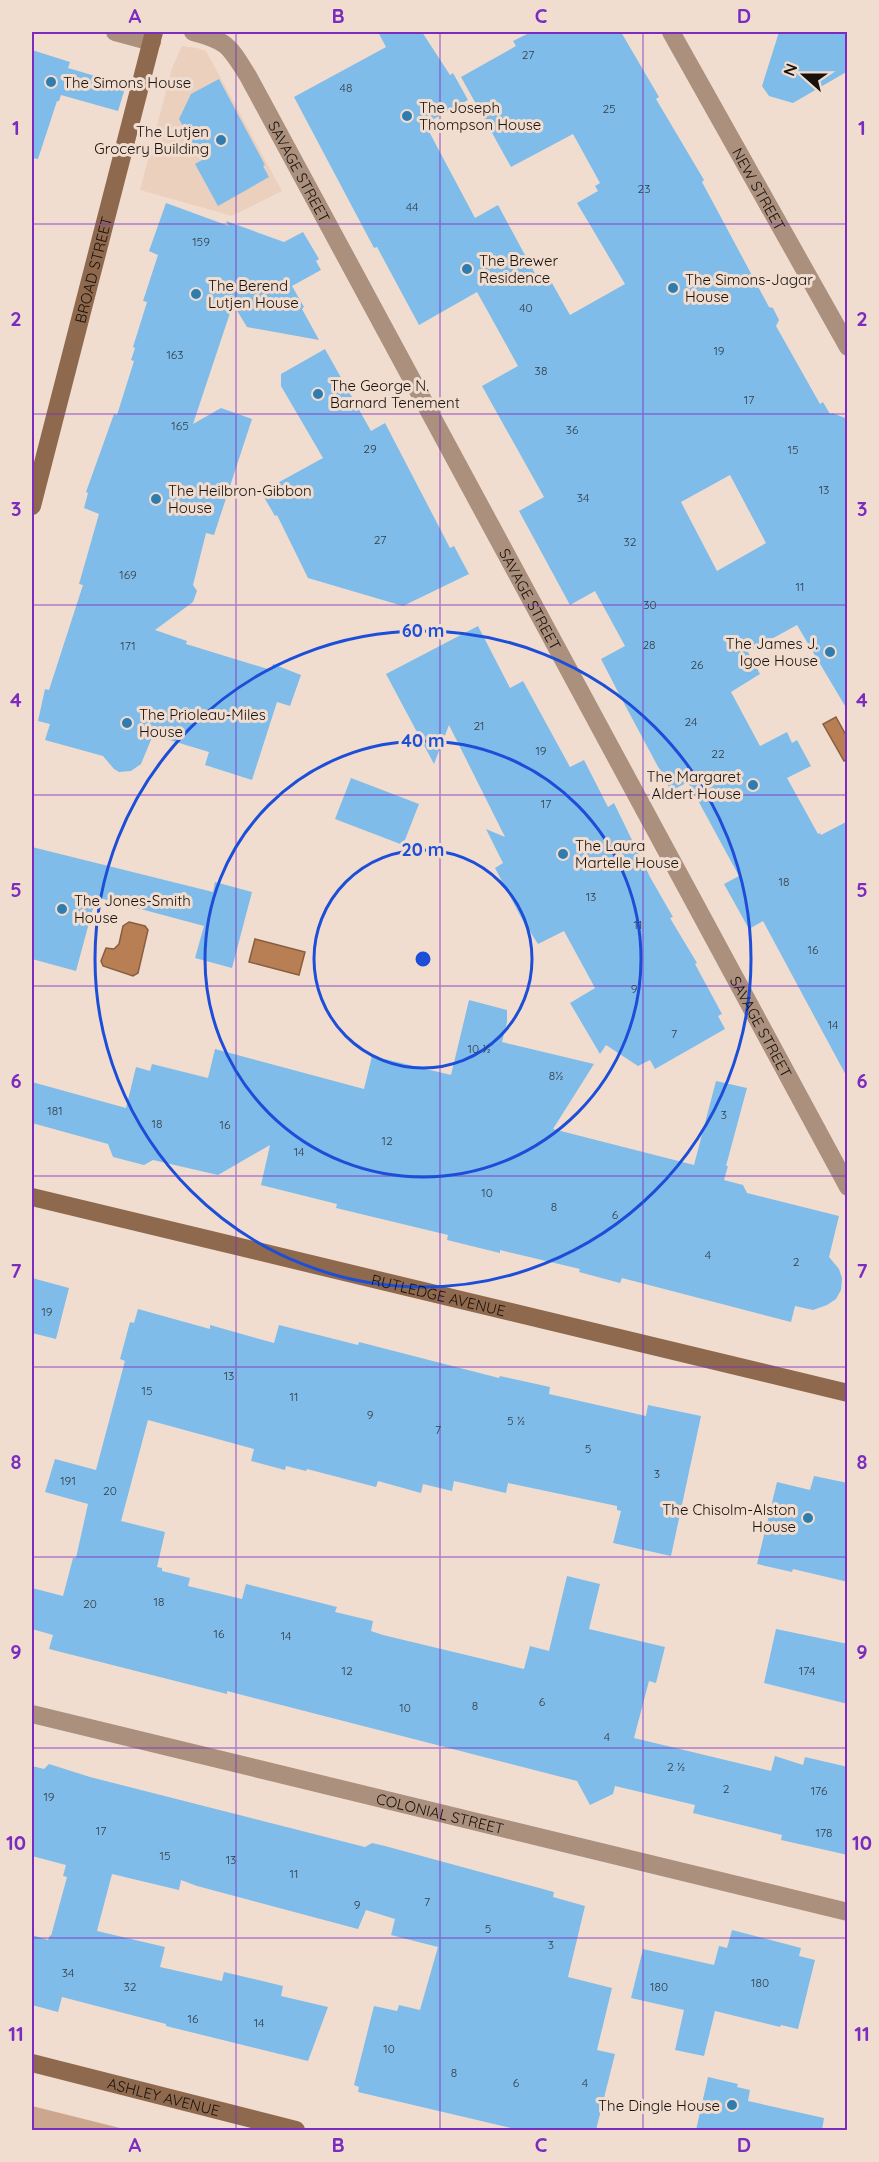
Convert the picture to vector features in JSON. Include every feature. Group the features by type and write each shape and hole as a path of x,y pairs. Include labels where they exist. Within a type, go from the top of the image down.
{"street":[{"path":"115,32 153,37"},
{"name":"SAVAGE STREET","path":"193,32 213,37 230,47 248,76 848,1187"},
{"name":"NEW STREET","path":"671,32 848,347"},
{"name":"BROAD STREET","path":"32,506 153,37"},
{"name":"RUTLEDGE AVENUE","path":"32,1197 848,1393"},
{"name":"COLONIAL STREET","path":"32,1714 848,1912"},
{"name":"ASHLEY AVENUE","path":"32,2063 296,2130"}],"shaded area":[{"path":"182,46 206,51 282,191 232,216 140,190 172,68"},
{"path":"836,717 847,737 847,759 844,761 823,724"},
{"path":"129,922 145,926 148,930 138,973 133,976 103,966 101,961 106,948 114,949 119,944 123,926"},
{"path":"255,939 305,952 299,975 249,962"},
{"path":"32,2106 128,2130 32,2130"}],"building":[{"path":"378,32 422,32 450,75 453,73 468,100 425,124 475,218 498,205 539,281 548,276 570,315 625,284 577,203 598,191 595,186 600,183 573,134 511,167 461,77 516,46 513,41 531,32 621,32 659,97 656,99 704,180 702,182 769,307 773,308 779,320 776,326 820,404 823,402 830,414 848,419 848,711 797,625 748,652 760,674 731,692 760,746 787,732 792,743 797,740 811,766 787,778 818,834 821,835 848,821 848,1079 763,921 749,929 724,884 739,876 688,782 671,791 618,692 601,659 625,646 595,591 570,605 519,511 544,497 482,386 518,366 477,292 419,325 377,247 374,248 294,97 386,47","holes":["730,475 766,543 717,571 681,502"]},
{"path":"779,32 848,32 848,71 793,103 769,96 762,86"},
{"path":"32,50 70,62 68,68 126,85 118,111 61,95 38,159 32,158"},
{"name":"The Lutjen Grocery Building","path":"219,79 265,165 263,166 269,177 218,206 195,164 202,160 179,119 191,94"},
{"path":"166,203 229,226 226,221 284,242 303,232 319,259 316,261 321,270 292,286 319,340 247,327 233,304 193,424 221,408 252,419 214,535 206,533 193,585 197,591 193,602 155,630 187,641 186,644 271,670 273,664 301,675 290,706 277,702 252,780 205,765 209,752 153,735 141,764 131,771 119,772 103,756 45,740 50,724 38,721 45,689 49,690 83,585 79,584 99,514 84,508 88,493 86,492 114,414 117,415 134,361 131,360 135,348 133,347 147,302 143,301 158,255 149,251"},
{"path":"325,349 371,431 385,423 450,548 454,546 469,574 403,606 308,578 277,515 275,516 261,492 323,458 281,386 281,374"},
{"path":"478,626 510,688 523,681 570,767 584,760 608,807 614,803 650,877 673,917 670,918 697,963 695,964 722,1014 718,1016 725,1029 655,1069 650,1060 638,1066 606,1045 600,1054 570,1003 595,988 564,931 538,944 522,919 495,868 503,863 486,829 505,837 449,725 434,764 386,674"},
{"path":"351,778 419,804 403,845 335,819"},
{"name":"The Jones-Smith House","path":"32,847 213,892 215,882 252,892 232,968 195,958 204,926 96,897 76,971 32,959"},
{"path":"469,1000 507,1010 507,1022 502,1042 594,1064 553,1129 694,1165 716,1081 747,1088 724,1180 743,1185 747,1193 839,1216 829,1257 839,1269 842,1278 841,1290 836,1299 813,1310 795,1306 791,1322 622,1278 620,1283 579,1272 580,1269 447,1240 448,1235 336,1208 337,1204 261,1185 270,1145 218,1175 153,1160 144,1165 113,1157 108,1144 32,1123 32,1082 126,1108 136,1067 150,1071 152,1064 208,1078 215,1049 364,1089 372,1056 451,1075"},
{"path":"32,1278 69,1288 56,1339 32,1333"},
{"path":"138,1309 210,1329 210,1325 274,1343 279,1325 358,1345 359,1342 499,1378 500,1376 550,1387 549,1394 646,1416 648,1405 701,1416 671,1556 613,1543 621,1511 617,1510 617,1506 508,1483 506,1493 454,1481 452,1491 423,1484 421,1493 378,1481 376,1487 307,1469 306,1471 286,1466 285,1470 251,1461 254,1449 148,1420 121,1521 165,1532 157,1567 162,1568 162,1571 190,1578 188,1586 242,1599 246,1584 337,1607 335,1612 373,1621 371,1631 383,1635 524,1669 530,1646 549,1651 567,1576 600,1584 589,1629 665,1647 656,1683 649,1681 634,1738 771,1771 775,1756 803,1765 805,1757 848,1767 848,1855 781,1840 782,1835 693,1813 695,1805 615,1786 613,1794 590,1805 577,1781 227,1691 227,1694 49,1649 53,1635 32,1629 32,1588 63,1596 73,1558 76,1558 88,1504 45,1492 55,1459 96,1470 125,1361 120,1359 130,1322 134,1323"},
{"name":"The Chisolm-Alston House","path":"814,1476 848,1483 848,1582 793,1569 792,1572 757,1564 777,1482 810,1490"},
{"path":"776,1629 848,1644 848,1704 764,1683"},
{"path":"49,1764 90,1777 365,1847 372,1843 385,1846 554,1892 553,1897 585,1906 568,1977 612,1988 597,2050 615,2054 596,2130 520,2130 358,2092 359,2087 354,2085 374,2006 397,2011 399,2005 420,2010 438,1947 391,1935 395,1919 366,1910 358,1929 181,1880 179,1890 112,1874 97,1931 165,1947 160,1967 222,1981 224,1972 283,1986 281,1996 328,2007 308,2061 166,2026 166,2024 62,1997 58,2012 32,2005 32,1935 48,1940 51,1936 67,1877 63,1876 66,1865 32,1856 32,1766 44,1769"},
{"path":"732,1930 801,1948 799,1956 815,1960 798,2029 781,2025 780,2027 715,2011 704,2056 675,2050 684,2010 631,1998 643,1949 714,1965 719,1946 727,1948"},
{"name":"The Dingle House","path":"708,2077 738,2084 737,2087 750,2090 748,2101 824,2118 822,2130 696,2130"}],"place":[{"name":"The Simons House","path":"51,82"},
{"name":"The Joseph Thompson House","path":"407,116"},
{"name":"The Lutjen Grocery Building","path":"221,140"},
{"name":"The Brewer Residence","path":"467,269"},
{"name":"The Simons-Jagar House","path":"673,288"},
{"name":"The Berend Lutjen House","path":"196,294"},
{"name":"The George N. Barnard Tenement","path":"318,394"},
{"name":"The Heilbron-Gibbon House","path":"156,499"},
{"name":"The James J. Igoe House","path":"830,652"},
{"name":"The Prioleau-Miles House","path":"127,723"},
{"name":"The Margaret Aldert House","path":"753,785"},
{"name":"The Laura Martelle House","path":"563,854"},
{"name":"The Jones-Smith House","path":"62,909"},
{"name":"The Chisolm-Alston House","path":"808,1518"},
{"name":"The Dingle House","path":"732,2105"}]}
